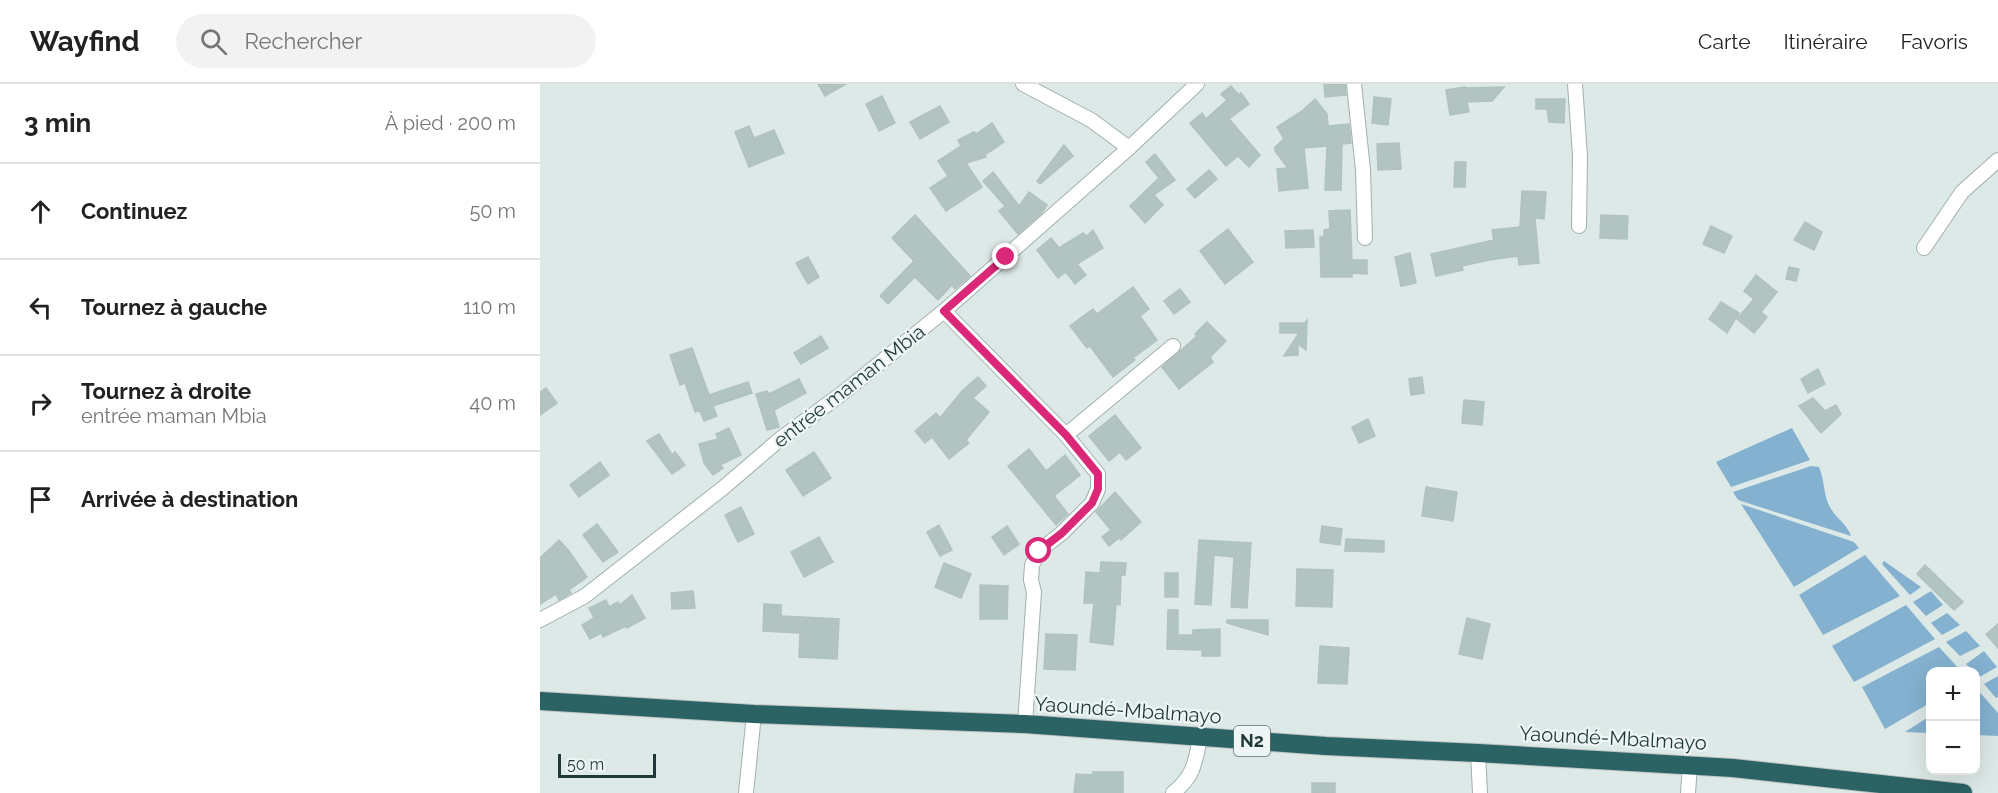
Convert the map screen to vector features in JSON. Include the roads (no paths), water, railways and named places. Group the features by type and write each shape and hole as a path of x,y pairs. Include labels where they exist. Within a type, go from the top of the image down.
{"highway":[{"name":"Yaoundé-Mbalmayo","path":"540,701 754,714 1025,724 1326,746 1690,765 1963,793"}],"street":[{"path":"1023,84 1091,120 1129,148"},
{"name":"entrée maman Mbia","path":"540,620 585,596 944,311 1129,148 1197,84"},
{"path":"1354,84 1363,170 1365,238"},
{"path":"1575,84 1580,167 1579,226"},
{"path":"1924,248 1962,192 1998,160"},
{"path":"944,311 1066,435 1098,474 1098,489 1092,503 1062,533 1039,551 1032,565 1031,580 1034,592 1025,724"},
{"path":"1066,435 1173,346"},
{"path":"746,793 754,714"},
{"path":"1173,793 1186,782 1195,766 1200,738"},
{"path":"1478,753 1480,793"},
{"path":"1689,793 1690,765"}],"water":[{"path":"1792,428 1810,460 1731,487 1716,462"},
{"path":"1811,466 1819,467 1828,504 1851,536 1738,500 1733,492"},
{"path":"1741,504 1854,542 1859,548 1794,587"},
{"path":"1865,555 1900,596 1823,635 1799,595"},
{"path":"1884,561 1921,587 1910,595 1882,564"},
{"path":"1931,591 1943,605 1926,616 1913,602"},
{"path":"1906,605 1935,639 1854,682 1832,646"},
{"path":"1947,613 1960,625 1942,635 1931,623"},
{"path":"1966,631 1980,646 1960,656 1946,642"},
{"path":"1939,647 1957,667 1926,667 1926,705 1885,729 1862,687"},
{"path":"1984,651 1997,667 1980,677 1980,667 1969,667 1966,664"},
{"path":"1998,676 1998,697 1996,698 1984,684"},
{"path":"1980,693 1998,713 1998,736 1980,735"},
{"path":"1926,719 1926,733 1905,732"}]}
